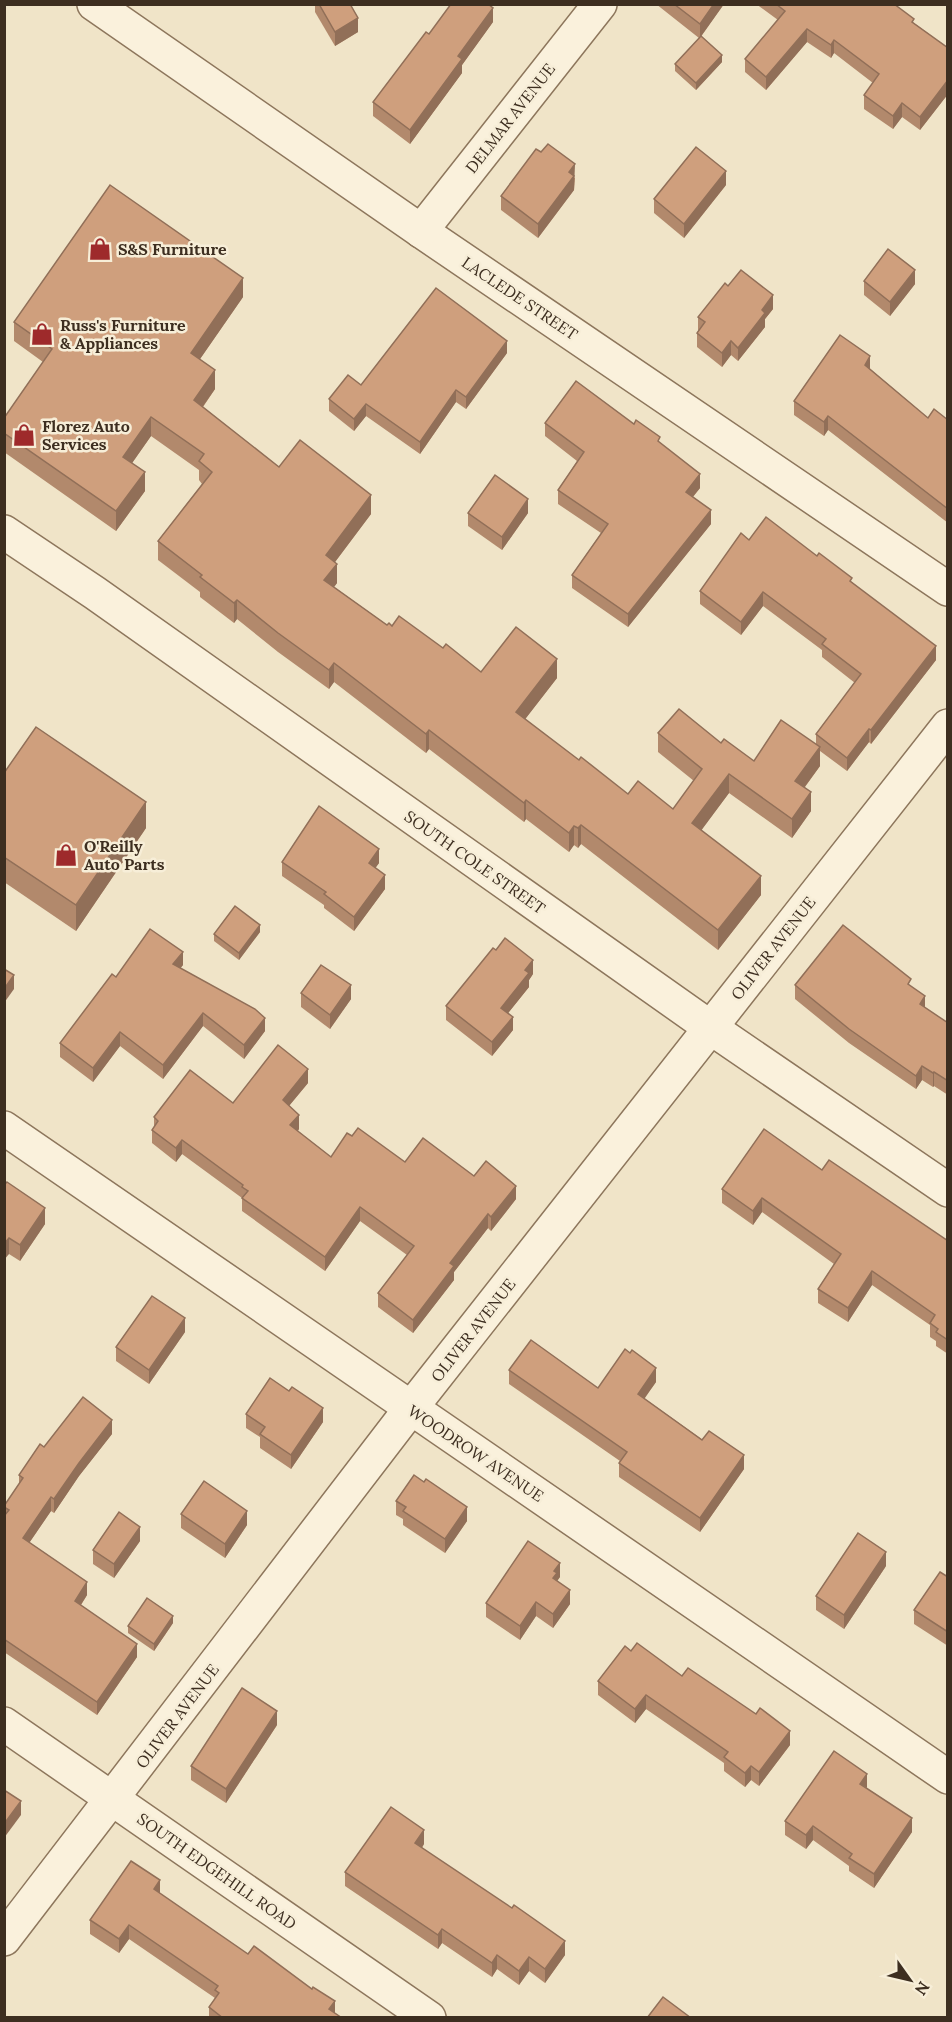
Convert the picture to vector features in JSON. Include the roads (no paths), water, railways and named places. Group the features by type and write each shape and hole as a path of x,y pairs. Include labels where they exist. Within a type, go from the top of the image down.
{"street":[{"name":"LACLEDE STREET","path":"94,4 421,231 948,589"},
{"name":"DELMAR AVENUE","path":"421,231 600,4"},
{"name":"SOUTH COLE STREET","path":"4,532 113,606 711,1028 948,1190"},
{"name":"OLIVER AVENUE","path":"4,1940 411,1408 948,726"},
{"name":"WOODROW AVENUE","path":"4,1128 948,1777"},
{"name":"SOUTH EDGEHILL ROAD","path":"4,1724 429,2018"}],"place":[{"name":"S&S Furniture","path":"100,249"},
{"name":"Russ's Furniture & Appliances","path":"42,334"},
{"name":"Florez Auto Services","path":"24,435"},
{"name":"O'Reilly Auto Parts","path":"66,855"}]}
